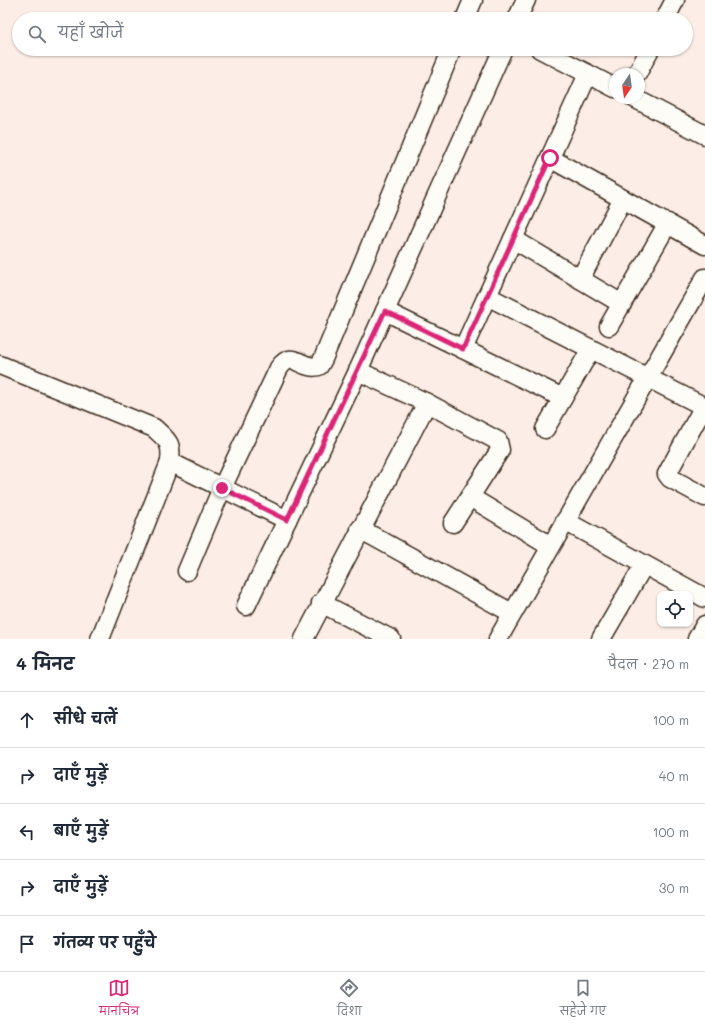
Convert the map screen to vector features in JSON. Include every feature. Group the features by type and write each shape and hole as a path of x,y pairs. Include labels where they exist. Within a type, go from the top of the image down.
{"street":[{"path":"468,12 473,0"},
{"path":"520,12 526,0"},
{"path":"669,12 675,0"},
{"path":"187,571 222,488 279,368 284,361 290,359 314,368 319,366 323,359 449,56"},
{"path":"246,606 358,371 500,56"},
{"path":"553,56 609,85"},
{"path":"640,68 646,56"},
{"path":"463,349 588,74"},
{"path":"645,104 705,135"},
{"path":"550,158 705,245"},
{"path":"580,279 623,199"},
{"path":"609,326 668,224"},
{"path":"513,239 622,304"},
{"path":"498,639 704,281"},
{"path":"487,296 704,407 667,474 670,478 705,497"},
{"path":"385,311 563,398"},
{"path":"545,429 591,349"},
{"path":"0,364 154,428 165,438 171,448 170,462 100,639"},
{"path":"358,371 427,403 498,441 500,450 453,523"},
{"path":"304,639 427,403"},
{"path":"170,462 287,520"},
{"path":"470,497 551,546"},
{"path":"566,521 705,598"},
{"path":"360,529 512,613"},
{"path":"601,639 644,565"},
{"path":"321,604 391,639"},
{"path":"697,639 705,625"}],"route":[{"path":"222,488 287,520 385,311 463,349 550,158"}]}
